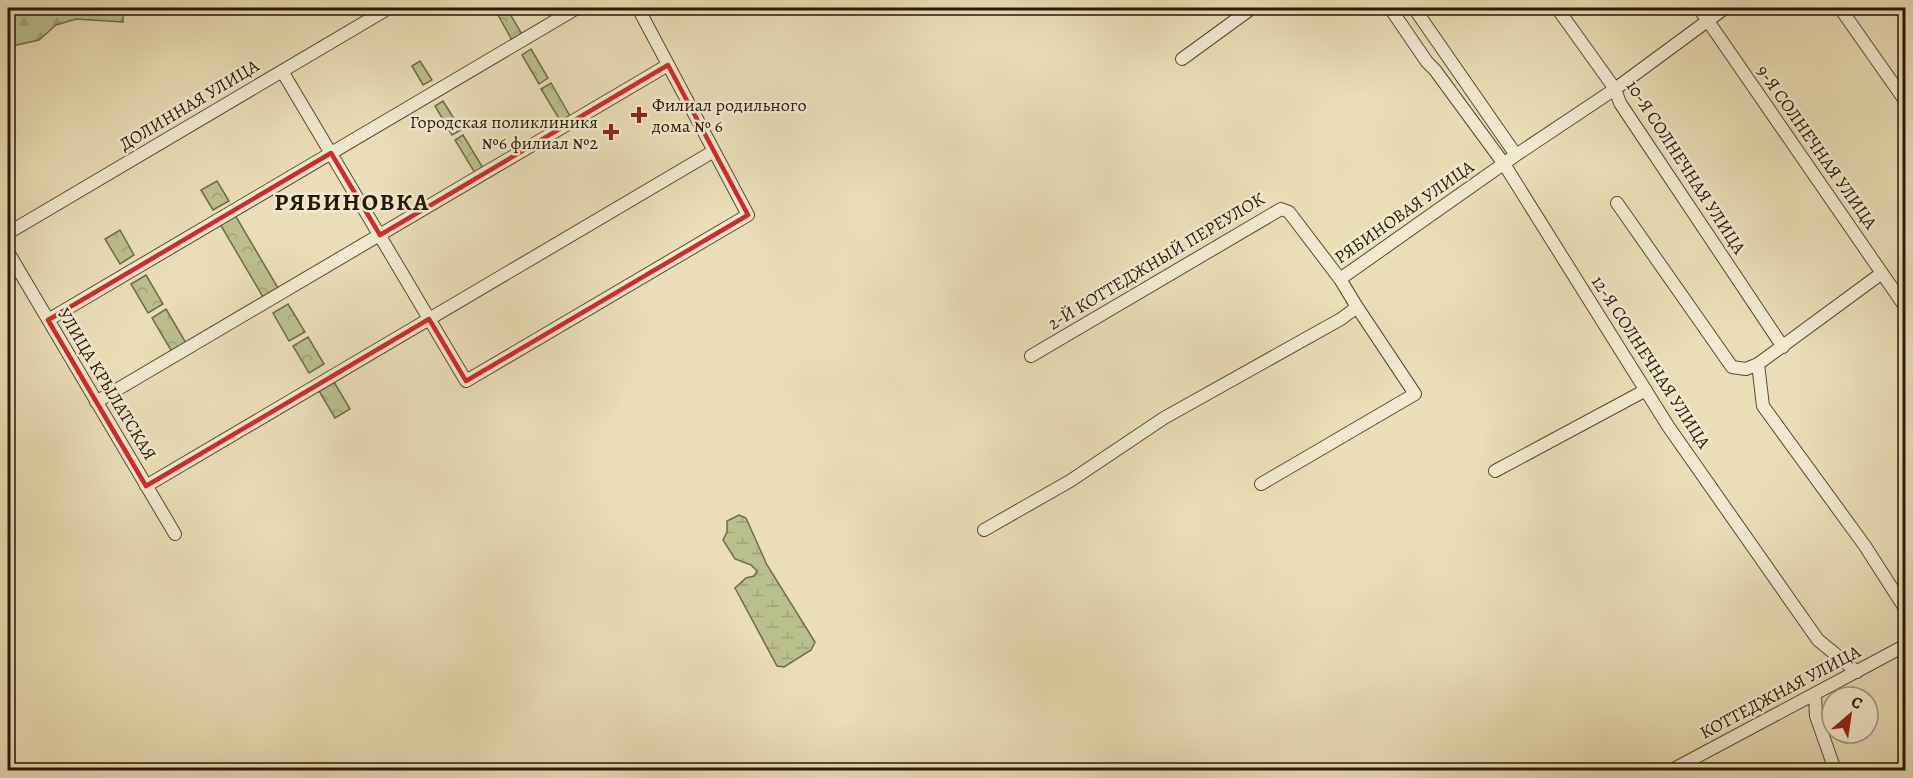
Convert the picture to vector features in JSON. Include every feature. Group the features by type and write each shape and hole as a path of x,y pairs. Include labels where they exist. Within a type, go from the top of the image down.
{"street":[{"name":"ДОЛИННАЯ УЛИЦА","path":"8,233 389,8"},
{"path":"48,320 577,8"},
{"path":"282,70 466,381 748,215 638,8"},
{"path":"1182,59 1252,8"},
{"name":"12-Я СОЛНЕЧНАЯ УЛИЦА","path":"1390,8 1427,62 1436,70 1504,164 1668,426 1818,640 1857,672"},
{"path":"1414,8 1516,155"},
{"name":"10-Я СОЛНЕЧНАЯ УЛИЦА","path":"1557,8 1615,89 1620,103 1783,347"},
{"name":"9-Я СОЛНЕЧНАЯ УЛИЦА","path":"1699,8 1905,308"},
{"name":"РЯБИНОВАЯ УЛИЦА","path":"1261,484 1414,394 1340,279 1516,155 1615,89 1707,19 1725,8"},
{"path":"1840,8 1905,102"},
{"path":"96,402 668,65"},
{"path":"146,486 714,151"},
{"path":"1617,203 1732,367 1746,369 1758,364 1882,273"},
{"name":"2-Й КОТТЕДЖНЫЙ ПЕРЕУЛОК","path":"1031,356 1281,209 1289,212 1340,279"},
{"name":"УЛИЦА КРЫЛАТСКАЯ","path":"8,252 175,534"},
{"path":"984,530 1070,481 1164,418 1341,319 1357,307"},
{"path":"1758,364 1763,406 1866,546 1905,610"},
{"path":"1495,471 1646,390"},
{"name":"КОТТЕДЖНАЯ УЛИЦА","path":"1672,771 1905,645"},
{"path":"1815,695 1816,716 1835,771"}],"highlighted area":[{"path":"668,65 748,215 466,381 429,319 146,486 48,320 331,153 380,235"}],"green space":[{"path":"8,8 123,8 123,22 76,19 56,25 39,40 8,47"},
{"path":"507,9 522,34 512,40 498,15"},
{"path":"531,49 548,78 539,84 522,55"},
{"path":"420,61 432,80 423,85 412,66"},
{"path":"551,83 570,116 561,122 541,89"},
{"path":"443,101 461,130 452,135 435,106"},
{"path":"463,135 483,168 475,173 455,140"},
{"path":"217,181 229,201 213,210 201,190"},
{"path":"235,215 278,288 263,297 220,224"},
{"path":"120,230 134,255 120,264 105,239"},
{"path":"146,275 163,304 148,313 131,284"},
{"path":"288,304 305,332 289,341 273,313"},
{"path":"166,309 186,343 172,352 152,318"},
{"path":"308,337 324,364 309,373 293,346"},
{"path":"334,382 350,409 335,418 319,391"},
{"path":"739,515 746,518 767,565 815,642 811,650 784,667 777,666 735,588 746,578 754,576 757,571 751,565 735,559 723,540 727,532 727,521"}],"place":[{"name":"Филиал родильного дома № 6","path":"639,115"},
{"name":"Городская поликлиникя №6 филиал №2","path":"611,132"}],"district":[{"name":"РЯБИНОВКА","path":"352,202"}]}
